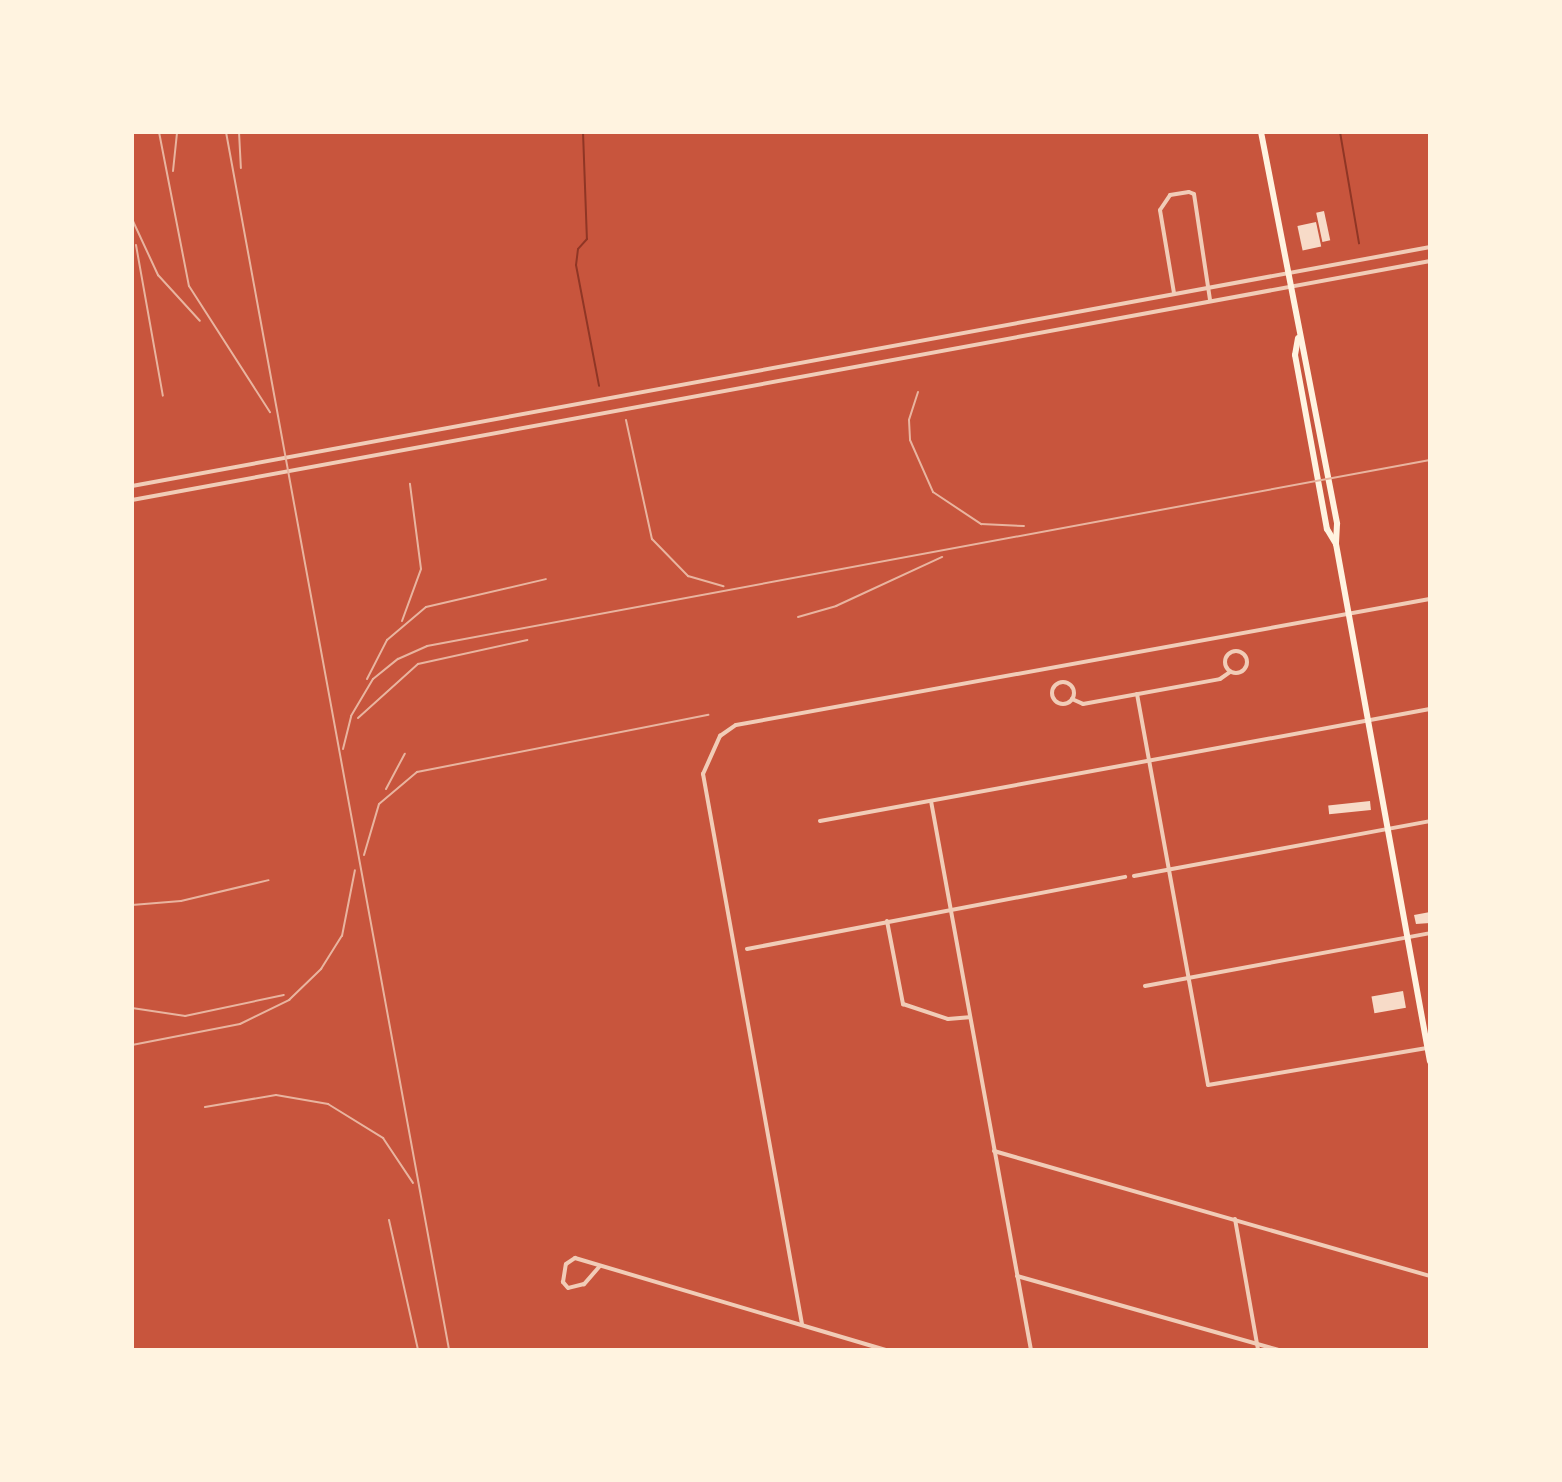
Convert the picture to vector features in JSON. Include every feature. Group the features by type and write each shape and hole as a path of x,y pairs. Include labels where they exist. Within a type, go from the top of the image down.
{"main road":[{"path":"1261,132 1298,338 1337,524 1336,544 1348,614 1430,1062"}],"street":[{"path":"1174,293 1160,210 1170,195 1194,194 1210,300"},
{"path":"132,486 1430,247"},
{"path":"132,500 1430,261"},
{"path":"802,1324 703,774 720,736 736,725 1430,599"},
{"path":"1072,699 1070,685 1054,687 1057,703 1072,699 1083,704 1220,679 1245,668 1240,652 1227,656 1230,672"},
{"path":"1137,694 1208,1085 1428,1044"},
{"path":"820,821 1430,709"},
{"path":"931,801 1031,1350"},
{"path":"1134,876 1430,821"},
{"path":"747,949 1125,877"},
{"path":"887,921 903,1004 945,1019 970,1017"},
{"path":"1145,986 1430,933"},
{"path":"994,1151 1430,1276"},
{"path":"1235,1219 1257,1347"},
{"path":"599,1267 584,1284 568,1288 563,1282 566,1264 575,1258 886,1350"},
{"path":"1017,1276 1257,1347 1278,1350"}],"building":[{"path":"1324,211 1330,240 1322,242 1316,213"},
{"path":"1316,222 1321,246 1303,250 1297,226"},
{"path":"1370,801 1371,810 1329,814 1328,805"},
{"path":"1430,912 1430,923 1416,924 1414,915"},
{"path":"1403,991 1406,1008 1374,1013 1371,997"}],"waterway":[{"path":"583,132 587,239 578,249 576,265 599,386"},
{"path":"1340,132 1359,243"}],"railway":[{"path":"159,132 189,286 270,412"},
{"path":"173,171 177,132"},
{"path":"226,132 449,1350"},
{"path":"239,132 241,168"},
{"path":"132,219 158,275 200,321"},
{"path":"136,245 163,396"},
{"path":"918,392 909,420 910,440 933,492 981,524 1024,526"},
{"path":"626,420 652,539 688,576 724,586"},
{"path":"343,749 351,716 373,679 398,659 427,646 1430,460"},
{"path":"402,621 421,569 410,484"},
{"path":"798,617 836,606 942,557"},
{"path":"367,679 387,640 426,607 546,579"},
{"path":"358,718 418,664 527,640"},
{"path":"364,855 379,804 417,772 708,715"},
{"path":"386,789 405,754"},
{"path":"132,1045 240,1024 289,1000 321,969 342,936 355,870"},
{"path":"132,905 181,901 269,880"},
{"path":"132,1008 185,1016 284,995"},
{"path":"205,1107 276,1095 328,1104 383,1138 413,1183"},
{"path":"389,1220 418,1350"}]}
